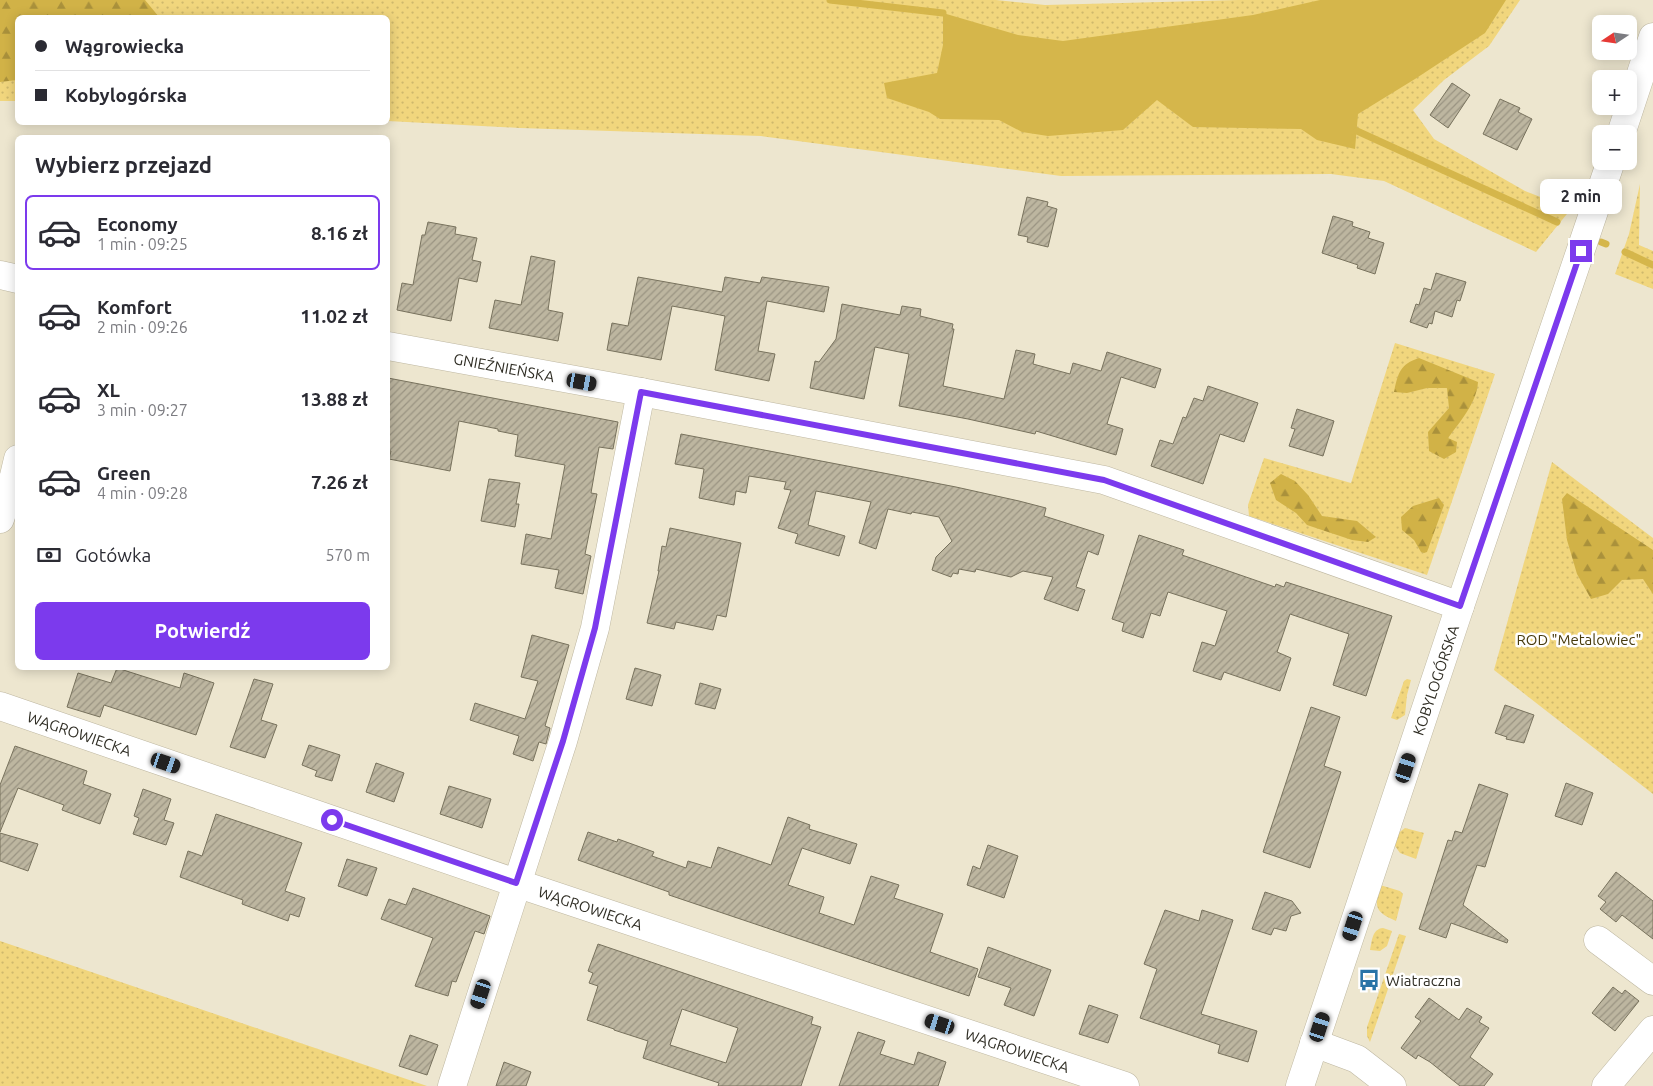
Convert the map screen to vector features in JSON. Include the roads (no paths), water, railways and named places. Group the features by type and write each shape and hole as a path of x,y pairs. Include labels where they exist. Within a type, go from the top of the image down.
{"street":[{"path":"1624,125 1653,37"},
{"name":"KOBYLOGÓRSKA","path":"1300,1086 1608,170"},
{"path":"0,275 15,278"},
{"name":"GNIEŹNIEŃSKA","path":"390,346 1104,480 1460,606"},
{"path":"452,1086 563,741 595,628 641,392"},
{"path":"0,519 15,472"},
{"name":"WĄGROWIECKA","path":"0,706 516,883 1125,1086"},
{"path":"1598,940 1653,980"},
{"path":"1606,1086 1653,1030"},
{"path":"1314,1043 1356,1059 1392,1086"}],"waterway":[{"path":"830,0 943,13"},
{"path":"1357,131 1557,222"},
{"path":"1601,242 1606,244"},
{"path":"1625,252 1653,265"}],"place":[{"name":"Wiatraczna","path":"1369,980"}],"park label":[{"name":"ROD \"Metalowiec\"","path":"1579,639"}]}
